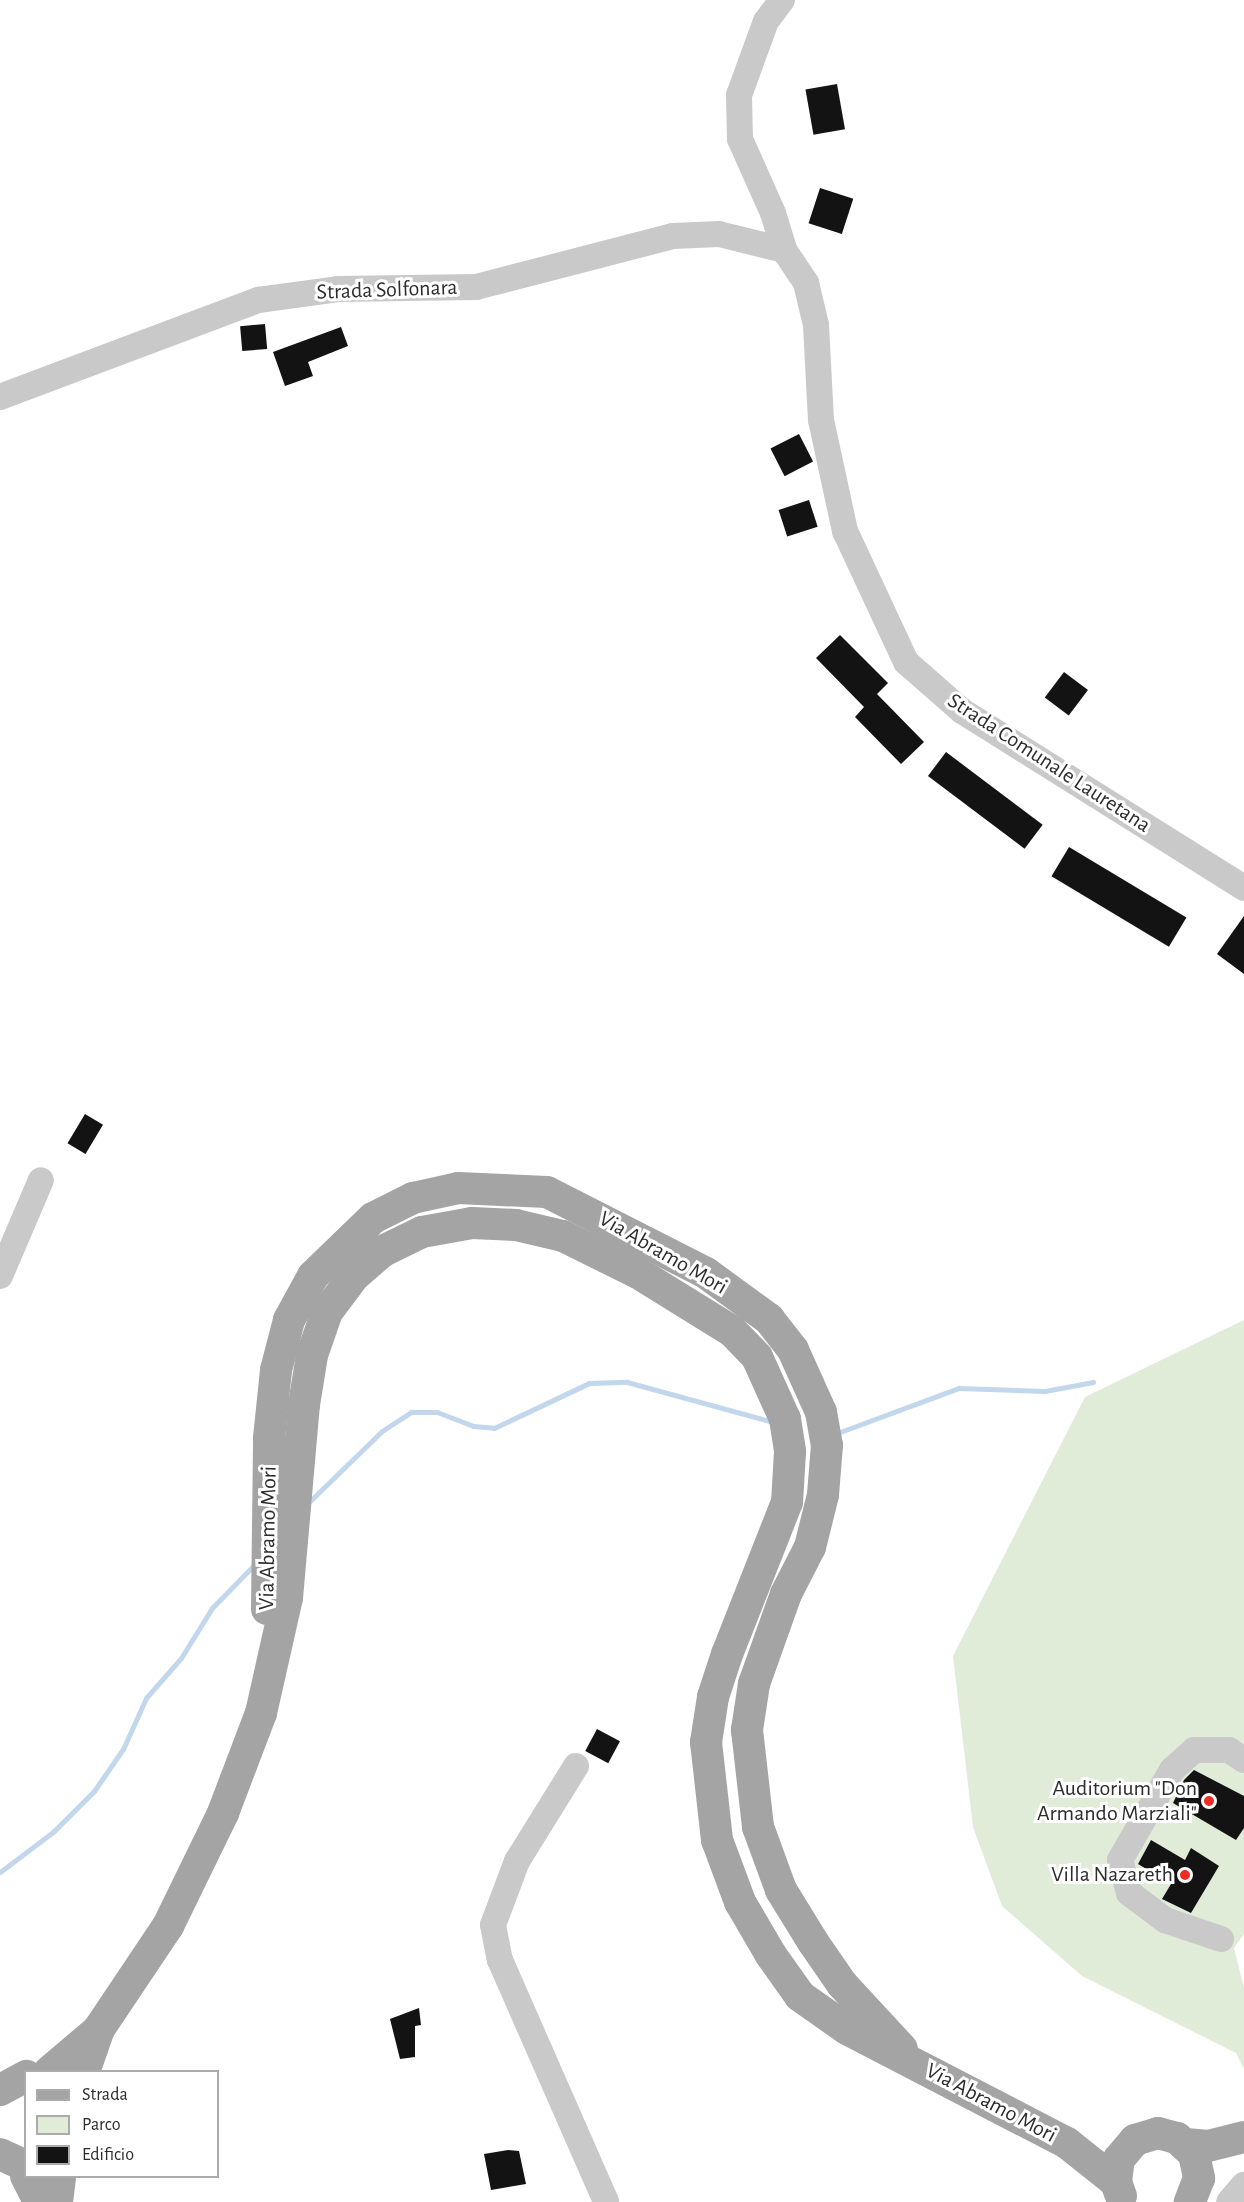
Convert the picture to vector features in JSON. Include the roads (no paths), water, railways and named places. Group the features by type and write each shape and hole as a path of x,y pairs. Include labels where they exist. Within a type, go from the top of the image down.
{"main road":[{"name":"Via Abramo Mori","path":"261,1713 276,1370 289,1320 313,1276 373,1218 413,1197 458,1188 503,1187 547,1192 582,1206 706,1273 770,1319 810,1383 826,1445 823,1495 810,1547 786,1594 754,1684 747,1730 750,1779 758,1827 781,1890 842,1984 914,2063"},
{"name":"Via Abramo Mori","path":"85,2070 99,2030 168,1926 223,1812 261,1713 286,1598 312,1355 327,1312 354,1276 383,1251 422,1232 472,1223 516,1225 563,1236 638,1274 732,1331 757,1357 785,1419 790,1452 787,1502 713,1697 706,1742 717,1840 740,1902 800,1996 848,2029 1067,2143 1120,2192"},
{"name":"Via Abramo Mori","path":"51,2070 99,2030"},
{"path":"0,2064 24,2076"},
{"path":"0,2090 24,2077"},
{"path":"1120,2192 1125,2148 1158,2133 1186,2144 1239,2139"},
{"path":"1195,2190 1239,2139"},
{"name":"Via Abramo Mori","path":"1067,2143 1104,2151 1125,2148"},
{"path":"1186,2144 1198,2166 1195,2190"},
{"path":"25,2178 39,2202"},
{"path":"57,2202 60,2178"}],"street":[{"name":"Strada Comunale Lauretana","path":"782,0 766,21 739,95 740,139 770,223 806,284 816,325 821,420 845,531 906,662 962,711 1244,888"},
{"name":"Strada Solfonara","path":"0,397 258,300 338,289 476,287 673,236 719,234 784,250"},
{"path":"0,1276 41,1180"},
{"path":"1221,1939 1165,1920 1129,1893 1120,1860 1172,1770 1194,1750 1229,1750 1244,1760"},
{"path":"576,1766 517,1861 493,1925 500,1960 606,2202"},
{"path":"1229,2202 1244,2185"}],"waterway":[{"path":"310,1501 382,1431 411,1412 437,1412 473,1426 494,1428 589,1383 627,1382 770,1421"},
{"path":"840,1432 959,1388 1045,1391 1093,1382"},
{"path":"0,1872 54,1831 94,1791 123,1749 146,1698 181,1658 212,1608 254,1565"}],"place":[{"name":"Auditorium \"Don Armando Marziali\"","path":"1209,1801"},
{"name":"Villa Nazareth","path":"1185,1875"}]}
